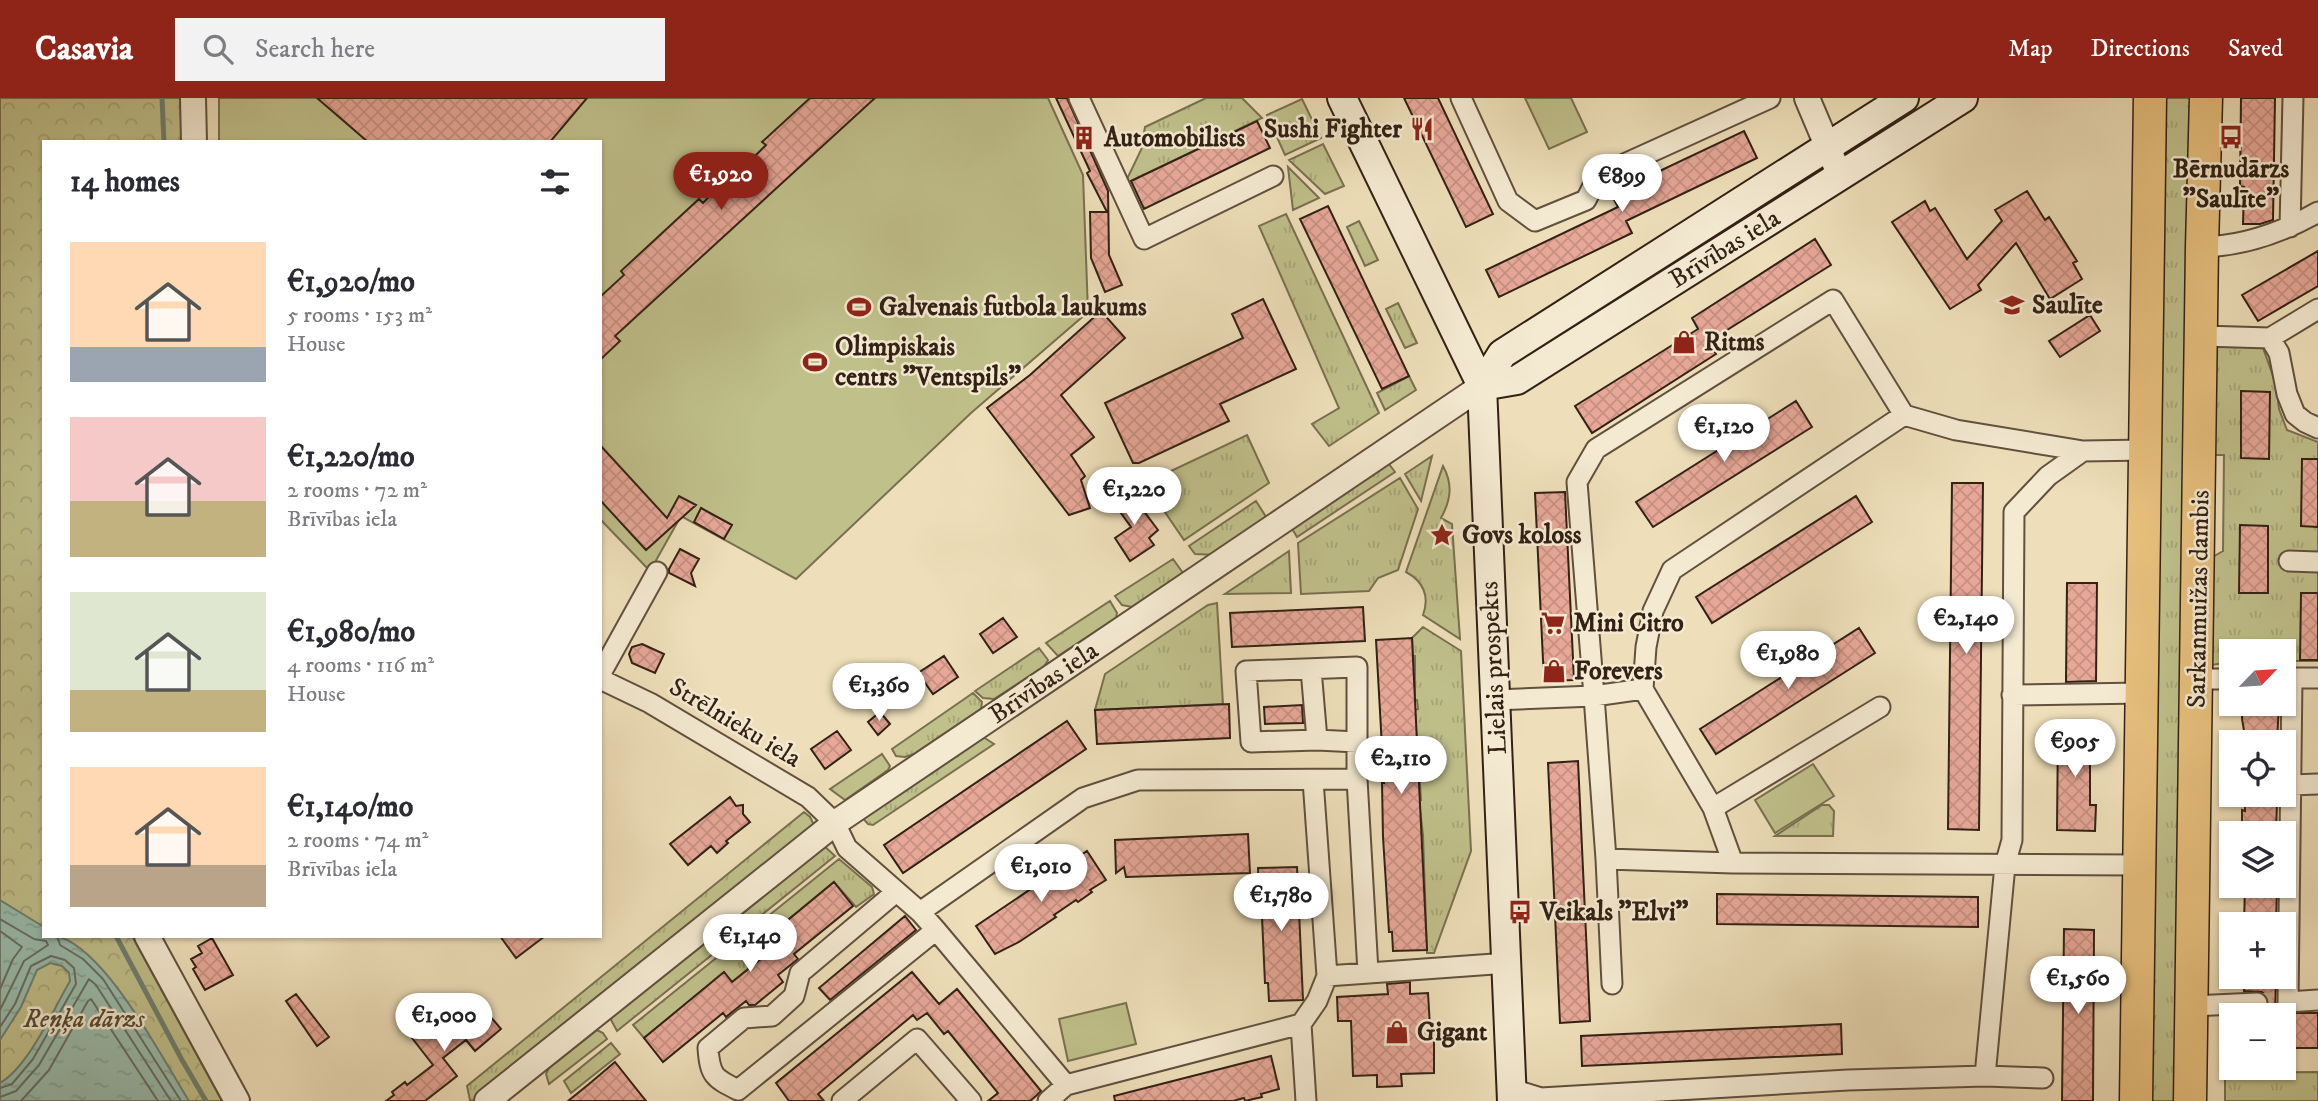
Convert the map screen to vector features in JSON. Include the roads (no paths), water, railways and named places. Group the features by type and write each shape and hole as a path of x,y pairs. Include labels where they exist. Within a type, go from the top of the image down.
{"main road":[{"name":"Lielais prospekts","path":"1342,98 1482,386 1512,1095"},
{"name":"Brīvības iela","path":"1482,386 1502,354 1904,98"},
{"name":"Brīvības iela","path":"1482,386 1517,380 1963,98"},
{"path":"2136,1101 2150,98"},
{"name":"Sarkanmuižas dambis","path":"2190,1101 2206,98"}],"street":[{"path":"193,98 194,140"},
{"path":"1079,98 1144,239 1273,176"},
{"path":"1461,98 1508,201 1535,221 1586,200 1598,176 1770,98"},
{"path":"1807,98 1840,176"},
{"path":"2290,228 2293,98"},
{"path":"2202,247 2226,247 2290,228 2318,212"},
{"path":"1612,984 1606,859 1577,482 1597,449 1833,300 1904,415 1956,430 2083,451 2146,450"},
{"path":"2202,336 2270,338 2318,309"},
{"path":"2270,338 2280,353 2287,394 2295,414 2318,428"},
{"name":"Brīvības iela","path":"487,1101 835,823 1482,386"},
{"path":"1733,863 1713,808 1643,689 1646,648 1653,611 1672,570 1904,415"},
{"path":"1985,1076 2005,865 2012,840 2014,512 2049,476 2083,451"},
{"path":"2289,561 2318,562"},
{"path":"602,673 657,572"},
{"path":"1357,741 1251,742 1246,671 1357,667 1357,741 1357,779 1368,972"},
{"path":"1311,669 1317,740"},
{"name":"Strēlnieku iela","path":"602,678 650,703 808,797 835,823 847,848 920,912 1066,1085"},
{"path":"2296,678 2318,678"},
{"path":"2198,679 2219,679"},
{"path":"1495,700 1594,696 1643,689"},
{"path":"2012,695 2142,693"},
{"path":"1713,808 1880,706"},
{"path":"920,912 1083,798 1138,780 1357,779"},
{"path":"1306,1101 1301,1024 1317,1001 1327,976 1313,780"},
{"path":"2296,785 2318,784"},
{"path":"2289,807 2273,1003 2318,1000"},
{"path":"1606,859 1733,863 2138,864"},
{"path":"896,892 800,973 794,996 772,1016 744,1018 708,1048 709,1068 720,1081 742,1096 936,930"},
{"path":"149,938 237,1101"},
{"path":"1327,976 1508,963"},
{"path":"2192,1006 2219,1005"},
{"path":"1048,1101 1066,1085 1301,1024"},
{"path":"842,1101 917,1039 971,1101"},
{"path":"1512,1095 1541,1098 1848,1080 1985,1076 2043,1078"}],"water":[{"path":"0,900 42,926 42,938 62,938 97,963 149,1034 189,1101 0,1101 0,1083 11,1075 30,1051 70,981 69,973 62,966 50,963 37,970 21,1007 0,1040"}],"waterway":[{"path":"162,98 164,140"},
{"path":"117,938 206,1101"}],"tunnel":[{"path":"2257,1003 2272,1002"}],"place":[{"name":"Sushi Fighter","path":"1422,129"},
{"name":"Bērnudārzs \"Saulīte\"","path":"2231,137"},
{"name":"Automobilists","path":"1084,138"},
{"name":"Saulīte","path":"2012,305"},
{"name":"Galvenais futbola laukums","path":"859,307"},
{"name":"Ritms","path":"1684,342"},
{"name":"Olimpiskais centrs \"Ventspils\"","path":"815,362"},
{"name":"Govs koloss","path":"1442,535"},
{"name":"Mini Citro","path":"1553,623"},
{"name":"Forevers","path":"1554,671"},
{"name":"Veikals \"Elvi\"","path":"1520,912"},
{"name":"Gigant","path":"1397,1032"}],"park label":[{"name":"Reņķa dārzs","path":"84,1019"}]}
